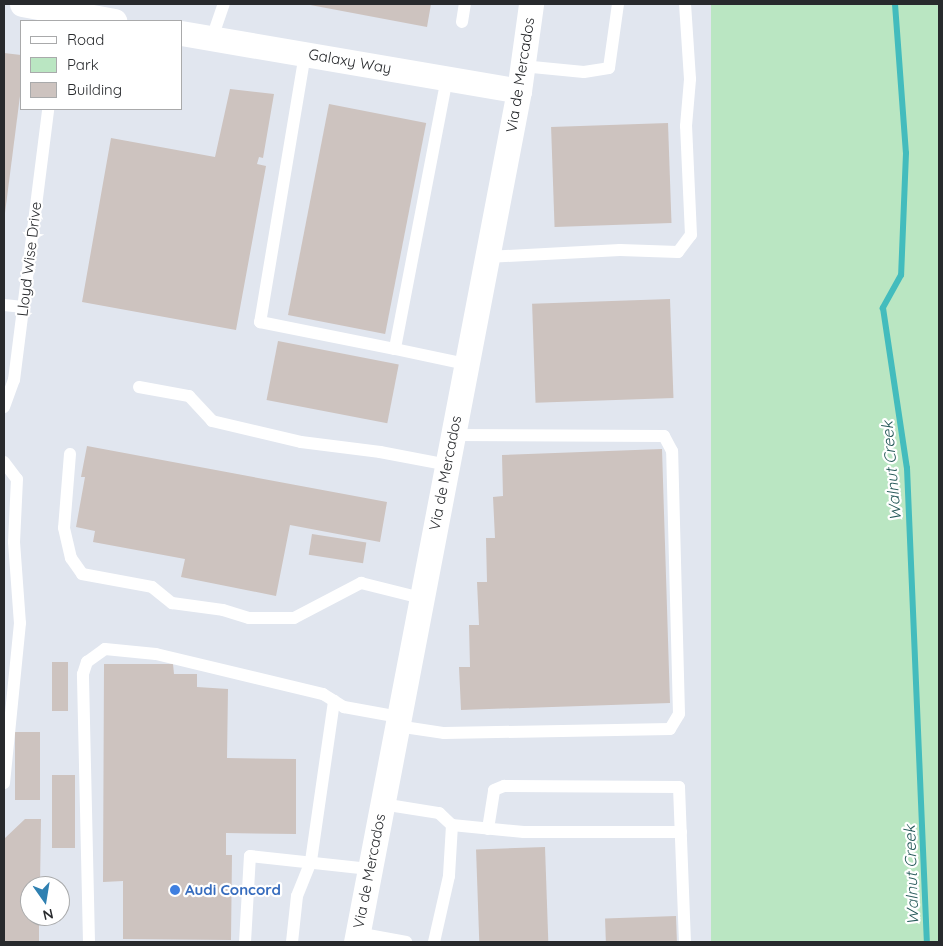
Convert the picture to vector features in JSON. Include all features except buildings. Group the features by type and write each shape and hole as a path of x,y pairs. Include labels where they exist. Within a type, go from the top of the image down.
{"street":[{"path":"22,4 60,17 89,10 112,20"},
{"name":"Via de Mercados","path":"356,938 448,465 452,435 518,91 532,4"},
{"name":"Galaxy Way","path":"182,33 518,91"}],"lane":[{"path":"212,38 224,4"},
{"path":"462,22 465,4"},
{"path":"522,66 584,72 609,68 618,4"},
{"path":"487,257 620,250 678,252 691,235 686,126 690,80 685,4"},
{"path":"305,54 260,322 466,364"},
{"path":"395,349 447,78"},
{"name":"Lloyd Wise Drive","path":"4,407 14,380 48,110"},
{"path":"4,305 23,307"},
{"path":"139,387 189,396 212,421 300,442 380,452 448,465"},
{"path":"89,942 82,674 87,662 105,649 156,654 323,694 344,707 444,733 670,729 679,714 672,451 664,436 452,435"},
{"path":"70,454 64,528 71,558 82,574 152,587 172,603 223,610 250,618 294,618 361,583 421,598"},
{"path":"4,462 17,479 14,542 20,623 4,782"},
{"path":"4,559 14,542"},
{"path":"292,942 297,896 312,861 334,701"},
{"path":"488,829 494,790 504,786 679,787 684,942"},
{"path":"382,804 439,813 452,825 488,829 524,832 681,832"},
{"path":"434,942 449,876 452,825"},
{"path":"245,942 250,856 312,861 369,869"},
{"path":"356,938 406,942"}],"green space":[{"path":"711,4 939,4 939,942 711,942"}],"waterway":[{"name":"Walnut Creek","path":"895,4 906,153 901,275 883,308 907,468 927,942"}],"place":[{"name":"Audi Concord","path":"175,890"}]}
